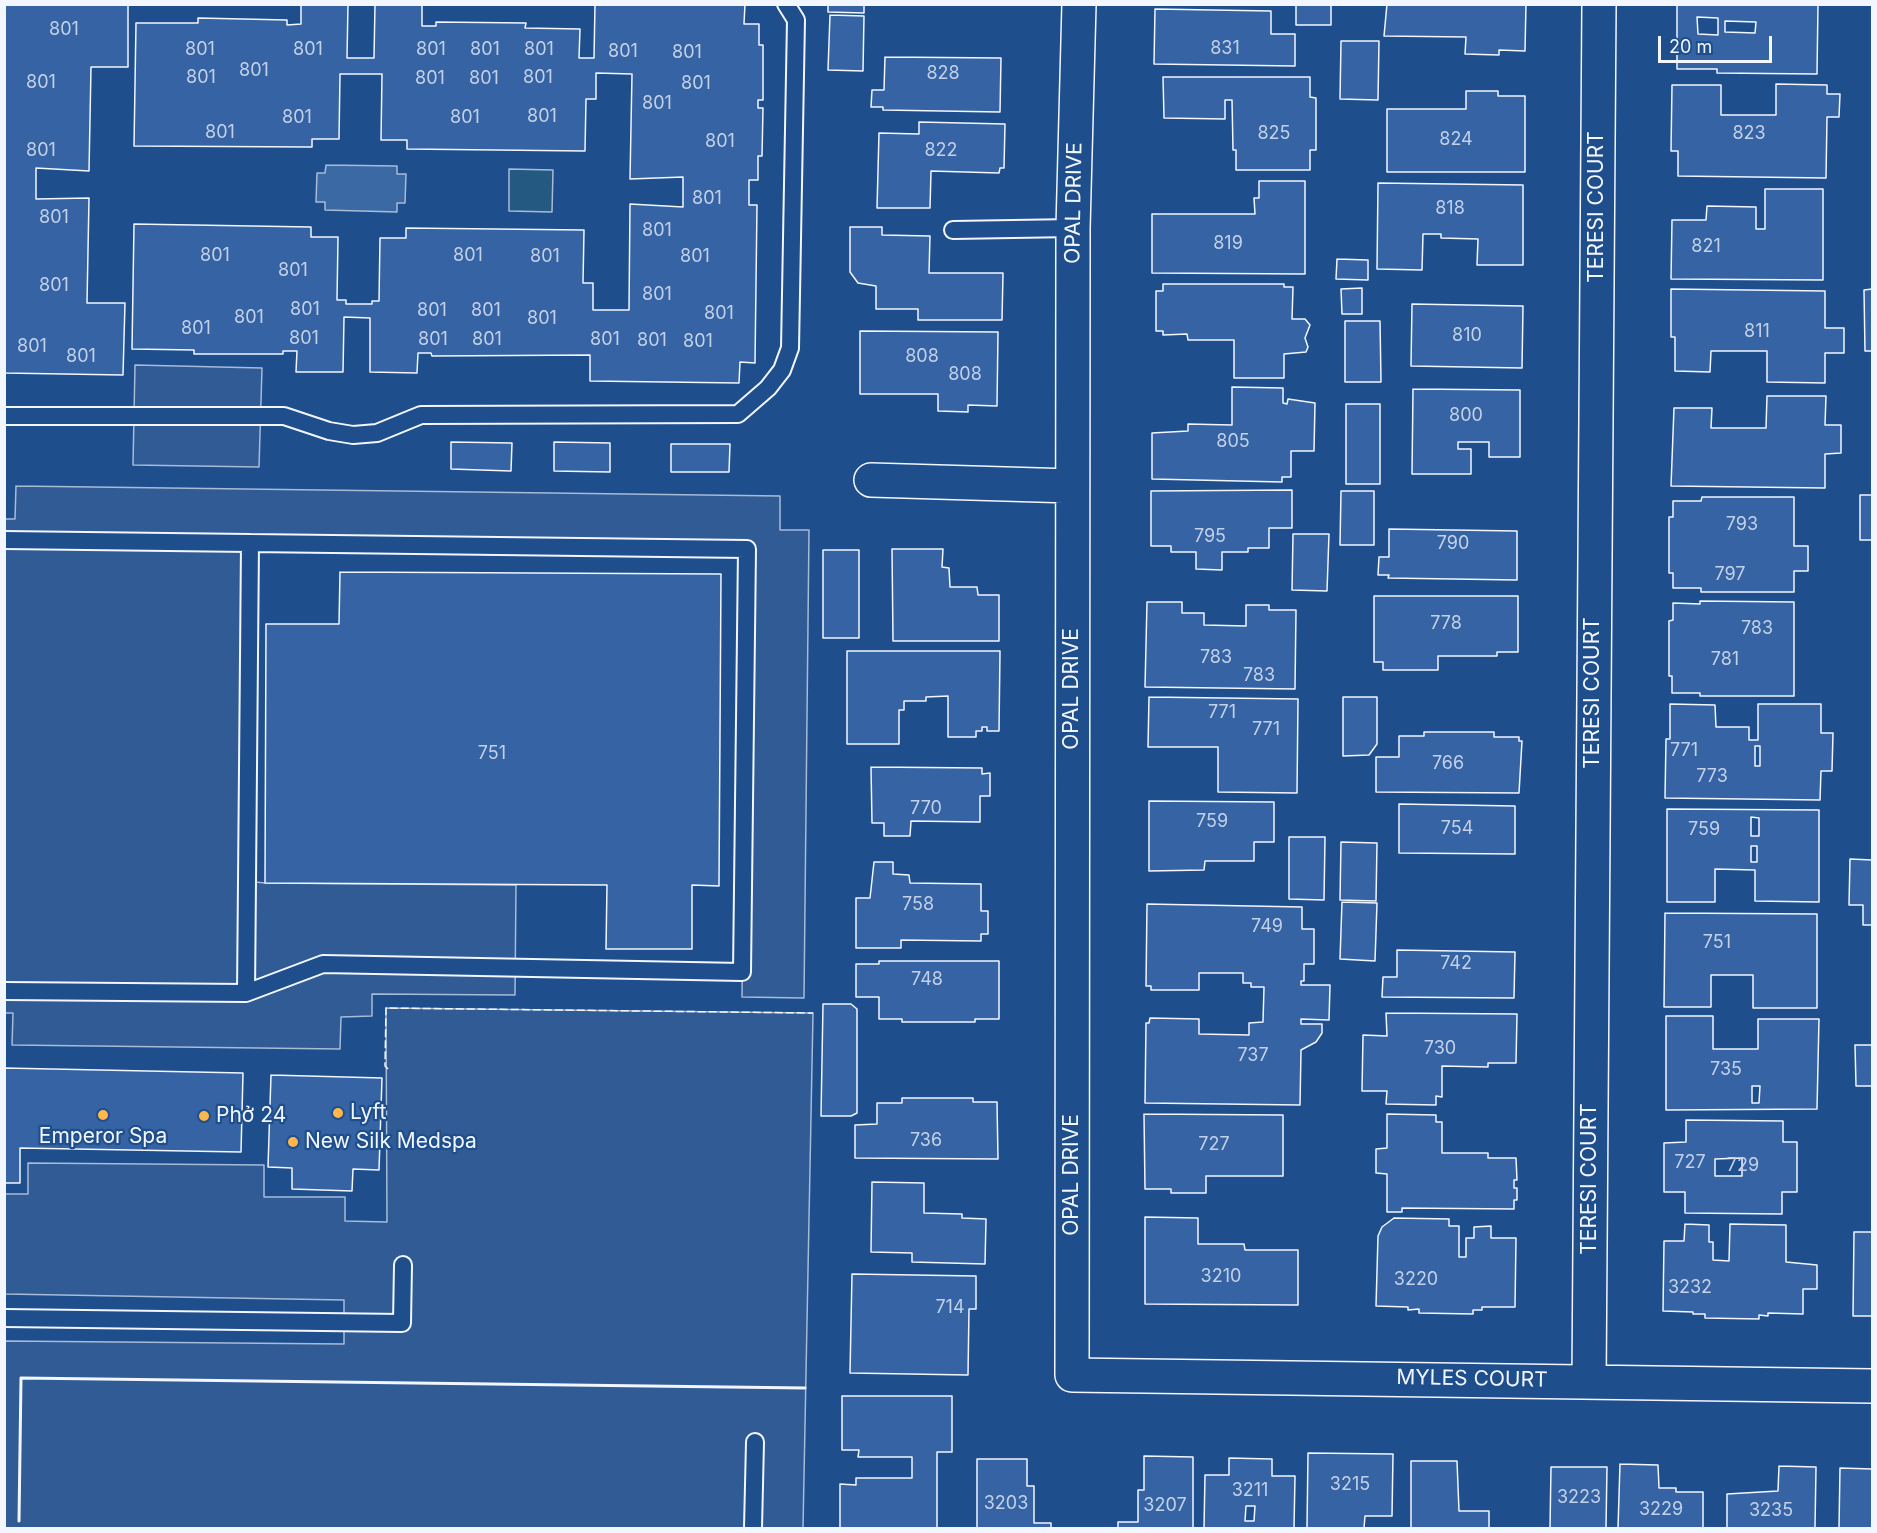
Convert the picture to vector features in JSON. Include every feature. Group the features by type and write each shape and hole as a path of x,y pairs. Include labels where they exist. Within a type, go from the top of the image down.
{"street":[{"name":"OPAL DRIVE","path":"1072,1374 1073,228 1079,4"},
{"name":"TERESI COURT","path":"1588,1381 1599,4"},
{"path":"872,480 1072,486"},
{"name":"MYLES COURT","path":"1072,1374 1872,1386"}],"lane":[{"path":"4,416 284,416 329,431 353,435 377,433 421,415 738,414 768,388 782,370 790,348 796,21 786,4"},
{"path":"953,230 1073,228"},
{"path":"4,540 747,549 742,972 323,964 246,993 4,991"},
{"path":"246,993 250,543"},
{"path":"4,1317 402,1323 403,1265"},
{"path":"753,1528 755,1442"}],"shaded area":[{"path":"326,165 397,166 397,174 406,174 405,203 397,203 397,212 325,210 325,202 316,202 317,173 325,173"},
{"path":"509,169 553,170 552,212 509,211"},
{"path":"135,365 262,368 259,467 133,465"},
{"path":"16,486 780,496 780,530 809,530 804,998 742,997 747,549 250,543 246,881 516,885 515,995 372,994 372,1016 341,1017 340,1049 12,1045 13,1013 5,1013 4,519 15,519"},
{"path":"386,1008 813,1013 803,1528 5,1528 5,1341 344,1344 344,1300 5,1294 5,1194 28,1194 28,1163 264,1165 264,1197 345,1197 345,1221 387,1222"}],"building":[{"path":"4,4 128,4 128,67 91,67 89,171 36,168 36,199 89,198 87,303 125,303 123,375 4,373"},
{"path":"301,4 348,4 347,58 374,58 375,4 384,4 422,5 422,26 436,26 436,22 526,23 525,28 580,29 579,58 594,58 595,4 745,4 744,24 759,24 759,45 763,45 763,100 758,100 758,108 763,108 762,156 758,156 758,180 749,180 749,205 757,205 755,363 740,362 739,383 590,381 590,355 432,356 431,353 418,353 417,373 370,372 370,318 344,317 343,372 296,372 297,351 283,351 283,354 194,354 194,350 132,349 134,224 311,227 311,237 338,237 337,300 346,300 346,304 372,304 372,301 379,301 380,238 406,238 406,228 584,230 583,283 593,283 593,310 629,310 630,204 683,207 683,177 630,179 632,74 596,73 596,99 586,99 585,151 407,149 407,140 381,140 382,74 340,74 339,139 312,139 312,147 134,146 136,23 198,23 198,18 287,20 287,25 301,24"},
{"path":"828,4 864,4 864,13 828,12"},
{"path":"1296,4 1331,4 1331,25 1296,25"},
{"path":"1387,4 1526,4 1525,51 1499,50 1499,55 1465,54 1466,37 1384,36"},
{"path":"1677,4 1818,4 1817,74 1717,73 1717,69 1677,69","holes":["1697,17 1718,18 1718,35 1698,34","1725,21 1756,22 1755,33 1725,32"]},
{"path":"1155,9 1271,11 1271,34 1295,34 1295,66 1154,64"},
{"path":"830,15 864,16 863,71 828,70"},
{"path":"1341,41 1379,41 1378,100 1340,99"},
{"path":"885,57 1001,58 1000,112 883,110 883,107 871,107 872,90 884,90"},
{"path":"1163,77 1310,77 1310,97 1316,98 1316,150 1310,150 1310,170 1236,170 1236,150 1233,150 1232,100 1225,100 1225,119 1164,118"},
{"path":"1776,84 1827,85 1827,94 1840,94 1839,117 1827,117 1826,178 1678,176 1678,151 1671,151 1672,85 1721,85 1721,115 1776,115"},
{"path":"1466,91 1498,91 1498,96 1525,96 1525,172 1387,172 1387,109 1466,109"},
{"path":"919,122 1005,124 1004,168 1000,168 999,173 931,171 930,208 877,208 879,133 919,134"},
{"path":"1259,181 1305,181 1305,274 1152,273 1152,214 1255,214 1254,198 1259,198"},
{"path":"1378,183 1523,185 1523,265 1477,265 1478,239 1441,238 1441,234 1423,234 1422,270 1377,269"},
{"path":"1765,189 1823,189 1823,280 1671,279 1672,220 1706,220 1707,206 1756,207 1756,229 1765,229"},
{"path":"850,227 882,227 882,235 930,236 929,273 1003,273 1002,320 918,320 918,309 876,309 876,286 858,283 850,272"},
{"path":"1337,259 1368,260 1368,280 1336,279"},
{"path":"1163,284 1284,284 1284,287 1293,287 1292,319 1305,319 1310,325 1305,338 1308,347 1306,352 1284,354 1284,378 1234,378 1234,340 1188,340 1187,334 1163,335 1163,331 1156,331 1156,291 1163,291"},
{"path":"1362,288 1362,314 1342,314 1341,289"},
{"path":"1671,289 1825,291 1825,328 1844,328 1844,353 1825,353 1825,383 1767,382 1767,351 1711,351 1710,372 1675,371 1675,337 1671,337"},
{"path":"1872,289 1872,351 1865,351 1864,290"},
{"path":"1412,304 1523,306 1522,368 1411,366"},
{"path":"1345,321 1380,321 1381,382 1345,382"},
{"path":"860,331 998,332 997,406 968,405 968,412 938,411 938,394 860,394"},
{"path":"1232,387 1283,388 1283,403 1287,404 1288,399 1315,403 1314,451 1291,451 1291,477 1282,477 1282,482 1152,479 1152,433 1188,431 1188,424 1232,425"},
{"path":"1413,389 1520,390 1520,457 1489,457 1489,442 1458,442 1458,449 1471,449 1471,474 1412,474"},
{"path":"1767,396 1826,396 1825,425 1841,425 1841,453 1825,454 1825,488 1671,486 1674,408 1712,408 1711,428 1766,428"},
{"path":"1346,404 1380,404 1380,484 1346,484"},
{"path":"451,442 512,443 511,471 451,469"},
{"path":"554,442 610,443 610,472 554,471"},
{"path":"671,444 730,444 729,472 671,472"},
{"path":"1292,490 1292,528 1269,528 1269,548 1248,548 1248,552 1222,552 1222,570 1196,569 1196,552 1171,552 1171,546 1151,546 1151,491"},
{"path":"1341,491 1374,491 1374,545 1340,545"},
{"path":"1860,495 1872,495 1872,540 1860,540"},
{"path":"1702,497 1794,497 1794,546 1808,546 1808,571 1794,571 1794,592 1701,592 1701,588 1673,588 1673,573 1669,573 1669,517 1673,517 1673,501 1701,501"},
{"path":"1389,529 1517,531 1517,580 1388,578 1389,575 1378,575 1379,557 1389,557"},
{"path":"1293,534 1329,534 1327,591 1292,590"},
{"path":"892,549 943,549 942,567 949,568 950,587 977,587 978,595 999,595 999,641 893,641"},
{"path":"823,550 859,550 859,638 823,638"},
{"path":"340,572 721,574 719,886 692,885 692,949 606,949 607,885 265,883 266,624 339,624"},
{"path":"1374,596 1518,596 1518,652 1497,652 1497,656 1438,656 1438,670 1383,670 1383,662 1374,662"},
{"path":"1700,601 1794,602 1794,696 1700,696 1700,693 1672,693 1672,676 1669,676 1669,621 1673,620 1673,603 1700,604"},
{"path":"1147,602 1182,602 1182,613 1204,613 1204,625 1246,626 1246,605 1269,605 1269,610 1296,610 1295,689 1145,687"},
{"path":"847,651 1000,651 999,731 987,731 987,727 982,727 982,731 976,731 976,737 948,737 948,696 926,697 926,701 904,701 904,710 899,710 899,744 847,744"},
{"path":"1149,697 1298,699 1297,793 1218,792 1218,747 1148,747"},
{"path":"1343,697 1377,697 1377,744 1369,755 1343,756"},
{"path":"1670,704 1715,705 1716,727 1749,727 1749,740 1758,740 1758,704 1821,704 1821,733 1833,733 1832,771 1821,771 1820,800 1665,798 1666,739 1670,739","holes":["1755,746 1760,746 1760,766 1755,766"]},
{"path":"1424,732 1494,732 1494,737 1519,737 1519,741 1522,741 1519,793 1376,792 1376,757 1399,757 1399,736 1424,736"},
{"path":"871,767 982,768 982,774 990,773 990,796 980,796 980,822 911,821 910,836 884,836 884,823 872,823"},
{"path":"1149,801 1274,802 1274,842 1254,842 1254,861 1205,861 1204,870 1149,871"},
{"path":"1399,804 1515,806 1515,854 1399,853"},
{"path":"1667,809 1819,810 1819,902 1755,901 1755,870 1715,869 1715,902 1667,902","holes":["1751,817 1759,818 1759,836 1751,836","1751,846 1757,846 1757,862 1751,862"]},
{"path":"1289,837 1325,837 1324,900 1289,899"},
{"path":"1341,842 1377,843 1376,901 1340,900"},
{"path":"1850,859 1872,860 1872,925 1863,925 1863,905 1849,905"},
{"path":"874,862 893,862 893,874 909,875 910,883 981,884 981,911 988,911 988,934 981,934 981,941 901,940 901,948 856,948 856,898 870,898"},
{"path":"1342,902 1377,903 1375,961 1340,959"},
{"path":"1147,904 1302,907 1302,929 1314,929 1314,964 1304,964 1304,981 1301,981 1301,985 1330,985 1329,1020 1301,1019 1301,1024 1322,1024 1322,1033 1316,1042 1301,1050 1300,1105 1145,1103 1146,1023 1149,1023 1150,1018 1199,1019 1199,1034 1249,1035 1249,1023 1263,1022 1264,987 1251,987 1251,983 1243,983 1243,973 1199,973 1199,990 1151,990 1151,986 1146,986"},
{"path":"1665,913 1817,914 1817,1008 1753,1008 1753,975 1711,975 1711,1007 1664,1007"},
{"path":"1397,950 1515,952 1514,998 1382,997 1383,977 1397,977"},
{"path":"879,961 999,961 999,1019 975,1019 975,1022 902,1022 902,1019 879,1019 879,997 856,997 856,964 879,964"},
{"path":"823,1004 851,1004 857,1009 857,1113 851,1116 821,1116"},
{"path":"1386,1013 1517,1014 1516,1063 1488,1063 1488,1067 1442,1066 1442,1097 1436,1096 1436,1105 1386,1104 1387,1091 1362,1091 1363,1035 1387,1036"},
{"path":"1666,1016 1713,1016 1713,1049 1758,1049 1758,1019 1819,1019 1817,1109 1666,1110","holes":["1752,1086 1760,1086 1759,1103 1752,1103"]},
{"path":"1855,1045 1872,1045 1872,1086 1856,1086"},
{"path":"4,1068 243,1073 241,1152 20,1148 20,1183 4,1183"},
{"path":"271,1075 382,1078 379,1170 353,1169 352,1191 292,1189 292,1168 268,1167"},
{"path":"902,1098 973,1098 973,1102 997,1102 998,1159 855,1158 855,1125 877,1124 877,1103 902,1103"},
{"path":"1144,1114 1283,1115 1283,1176 1206,1176 1206,1193 1171,1193 1171,1189 1145,1189"},
{"path":"1387,1114 1436,1115 1436,1122 1442,1122 1442,1153 1488,1153 1488,1158 1516,1158 1517,1180 1514,1180 1514,1188 1517,1188 1517,1200 1514,1200 1514,1209 1402,1208 1402,1212 1387,1212 1387,1174 1376,1173 1376,1149 1387,1148"},
{"path":"1686,1120 1783,1121 1783,1142 1797,1142 1797,1192 1782,1192 1782,1214 1685,1213 1685,1192 1664,1192 1664,1143 1686,1142","holes":["1742,1158 1742,1176 1715,1176 1715,1159"]},
{"path":"872,1182 924,1183 924,1213 962,1214 962,1218 986,1219 985,1264 912,1262 912,1253 871,1252"},
{"path":"1145,1217 1198,1218 1198,1244 1244,1244 1245,1250 1298,1250 1298,1305 1145,1304"},
{"path":"1394,1218 1449,1219 1449,1226 1459,1226 1459,1257 1466,1257 1466,1238 1474,1238 1474,1227 1491,1226 1491,1238 1516,1238 1515,1307 1482,1307 1482,1310 1473,1310 1473,1314 1419,1313 1419,1309 1408,1310 1408,1307 1376,1306 1378,1236 1382,1227"},
{"path":"1685,1224 1709,1225 1709,1242 1713,1242 1713,1260 1729,1261 1730,1224 1786,1225 1786,1262 1817,1265 1817,1289 1803,1289 1803,1314 1768,1313 1768,1316 1759,1315 1759,1319 1705,1318 1705,1314 1693,1314 1693,1312 1663,1311 1664,1241 1684,1241"},
{"path":"1854,1232 1872,1232 1872,1316 1853,1316"},
{"path":"852,1274 976,1276 976,1309 969,1309 968,1375 850,1373"},
{"path":"842,1396 952,1396 952,1452 937,1452 937,1528 840,1528 840,1484 856,1485 856,1478 912,1478 912,1457 858,1457 859,1450 842,1450"},
{"path":"1308,1453 1393,1454 1392,1516 1365,1516 1364,1528 1307,1528"},
{"path":"1144,1456 1193,1457 1193,1528 1118,1528 1118,1522 1138,1522 1138,1490 1144,1490"},
{"path":"1229,1458 1272,1459 1272,1476 1295,1476 1294,1528 1204,1528 1205,1475 1229,1475","holes":["1246,1506 1255,1506 1254,1521 1245,1521"]},
{"path":"977,1459 1027,1459 1027,1486 1034,1486 1034,1523 1051,1523 1051,1528 977,1528"},
{"path":"1411,1461 1457,1461 1459,1511 1489,1511 1489,1528 1411,1528"},
{"path":"1620,1464 1658,1465 1659,1488 1676,1488 1676,1492 1703,1492 1703,1528 1618,1528"},
{"path":"1779,1466 1816,1467 1815,1528 1727,1528 1727,1494 1778,1491"},
{"path":"1551,1467 1607,1467 1606,1528 1550,1528"},
{"path":"1840,1468 1872,1469 1872,1528 1839,1528"}],"fence":[{"path":"388,1069 385,1066 386,1008 813,1013"}],"wall":[{"path":"19,1521 21,1378 805,1388"}],"place":[{"name":"Lyft","path":"338,1113"},
{"name":"Emperor Spa","path":"103,1115"},
{"name":"Phở 24","path":"204,1116"},
{"name":"New Silk Medspa","path":"293,1142"}]}
